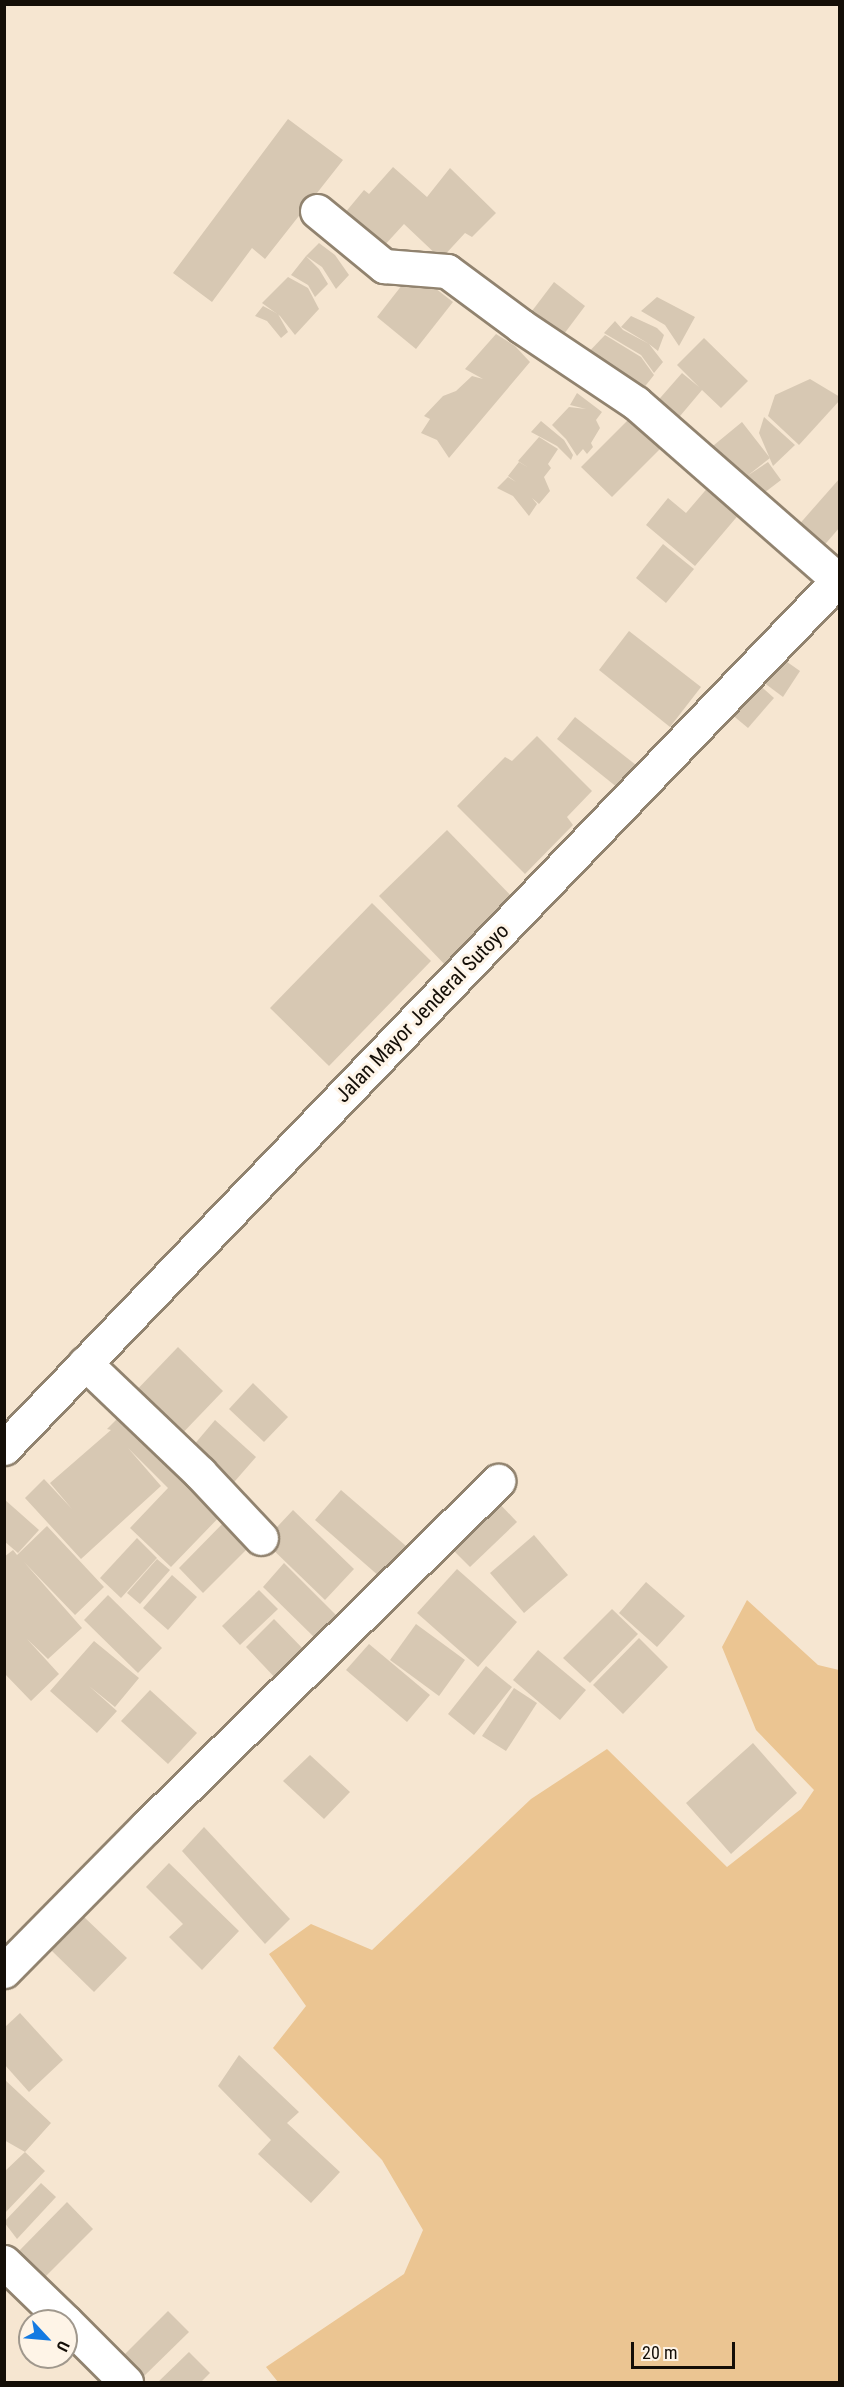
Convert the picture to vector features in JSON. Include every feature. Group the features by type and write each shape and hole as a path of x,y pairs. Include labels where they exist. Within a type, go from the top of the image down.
{"street":[{"path":"317,211 384,266 447,271 521,326 636,403 839,579"},
{"name":"Jalan Mayor Jenderal Sutoyo","path":"4,1448 839,579"},
{"path":"85,1363 200,1473 261,1538"},
{"path":"4,1971 146,1827 498,1481"},
{"path":"4,2262 53,2309"},
{"path":"78,2333 126,2382"}],"shaded area":[{"path":"747,1600 818,1665 839,1670 839,2382 278,2382 266,2367 404,2274 423,2230 382,2160 273,2048 306,2006 269,1954 311,1924 372,1950 531,1799 607,1749 727,1867 801,1809 814,1790 756,1730 722,1647"}],"building":[{"path":"288,119 343,160 265,259 252,248 212,302 173,273"},
{"path":"393,167 427,197 450,168 496,213 472,237 465,233 441,259 404,224 383,247 344,214 364,190 369,194"},
{"path":"319,243 335,255 349,275 336,289 322,267 306,256"},
{"path":"306,256 319,269 328,284 315,297 308,285 291,275"},
{"path":"413,271 453,302 416,349 377,317"},
{"path":"288,277 308,288 319,309 295,335 280,316 262,303"},
{"path":"554,282 585,306 564,334 532,311"},
{"path":"657,297 695,317 679,346 665,325 641,311"},
{"path":"263,306 278,314 288,332 281,338 267,321 255,316"},
{"path":"631,316 657,328 664,335 658,351 621,327"},
{"path":"615,321 623,330 649,344 663,362 654,373 641,355 604,333"},
{"path":"496,334 515,346 530,362 449,458 437,440 421,433 430,419 424,416 443,396 456,391 472,376 483,379 465,369"},
{"path":"605,335 641,357 654,375 635,399 583,358"},
{"path":"704,338 748,381 721,408 702,390 675,422 654,405 682,373 699,387 677,365"},
{"path":"810,379 840,397 840,400 799,445 768,416 775,395"},
{"path":"577,393 602,412 596,420 600,428 591,443 593,447 587,454 583,449 577,456 566,439 552,425 569,407 586,409 570,405"},
{"path":"764,417 795,445 773,466 759,433"},
{"path":"630,418 661,448 612,497 581,467"},
{"path":"541,421 564,440 573,455 571,460 557,446 531,432"},
{"path":"742,422 770,458 747,476 768,462 781,480 756,499 708,450"},
{"path":"539,437 558,449 548,464 551,468 544,477 550,491 539,504 532,498 537,504 529,516 513,496 497,488 508,477 516,482 508,476 519,462 529,468 518,461"},
{"path":"840,478 840,527 821,549 796,528"},
{"path":"710,485 741,512 695,566 646,525 668,498 686,513"},
{"path":"663,544 694,569 666,603 636,578"},
{"path":"629,631 701,687 670,727 599,670"},
{"path":"780,657 800,671 783,697 763,682"},
{"path":"756,682 774,698 748,728 730,713"},
{"path":"575,717 636,765 618,788 557,739"},
{"path":"537,736 592,791 567,817 573,825 525,874 457,806 505,757 512,761"},
{"path":"447,830 517,902 449,969 379,896"},
{"path":"372,903 431,961 329,1066 270,1008"},
{"path":"178,1347 223,1391 175,1441 130,1397"},
{"path":"253,1383 288,1417 264,1442 229,1409"},
{"path":"128,1408 226,1510 171,1567 130,1528 168,1488 128,1448 161,1486 81,1559 25,1498 44,1479 72,1509 50,1483 111,1430 107,1429"},
{"path":"215,1420 256,1457 228,1489 187,1453"},
{"path":"341,1490 406,1546 380,1577 315,1520"},
{"path":"4,1499 39,1530 18,1553 4,1541"},
{"path":"495,1499 517,1522 470,1567 448,1545"},
{"path":"293,1510 354,1569 325,1600 264,1541"},
{"path":"231,1515 256,1540 203,1593 179,1568"},
{"path":"47,1526 104,1587 75,1615 24,1562 82,1628 48,1659 27,1639 59,1674 31,1701 4,1673 4,1557 13,1550 17,1555"},
{"path":"534,1535 568,1575 524,1613 490,1573"},
{"path":"137,1538 157,1558 121,1598 100,1578"},
{"path":"157,1559 170,1570 140,1604 127,1593"},
{"path":"284,1563 340,1619 317,1640 263,1587"},
{"path":"457,1569 517,1622 478,1667 417,1613"},
{"path":"172,1575 197,1597 168,1630 143,1608"},
{"path":"646,1582 685,1616 657,1647 619,1613"},
{"path":"259,1590 278,1609 240,1645 222,1626"},
{"path":"108,1595 162,1648 138,1673 84,1620"},
{"path":"612,1609 638,1634 590,1683 563,1658"},
{"path":"274,1619 309,1655 280,1683 246,1647"},
{"path":"416,1624 465,1660 439,1696 390,1660"},
{"path":"639,1638 668,1667 623,1714 593,1685"},
{"path":"94,1641 139,1678 115,1707 89,1686 117,1711 97,1733 50,1691"},
{"path":"369,1644 430,1695 407,1722 346,1670"},
{"path":"538,1650 586,1690 560,1720 513,1680"},
{"path":"486,1666 512,1687 474,1735 448,1714"},
{"path":"514,1688 537,1703 506,1751 482,1736"},
{"path":"150,1690 197,1733 168,1764 121,1721"},
{"path":"753,1743 797,1793 731,1854 686,1803"},
{"path":"310,1755 350,1792 324,1819 283,1781"},
{"path":"204,1827 290,1919 265,1944 182,1851"},
{"path":"169,1863 239,1931 202,1970 169,1937 183,1924 146,1887"},
{"path":"83,1916 127,1958 94,1992 51,1950"},
{"path":"20,2013 63,2060 29,2092 4,2064 4,2028"},
{"path":"239,2055 299,2112 287,2123 340,2172 311,2203 258,2154 271,2140 218,2086"},
{"path":"4,2079 51,2123 25,2152 4,2140"},
{"path":"25,2152 45,2171 4,2214 4,2172"},
{"path":"41,2183 56,2197 17,2239 4,2222"},
{"path":"67,2202 93,2229 44,2278 18,2252"},
{"path":"168,2311 189,2332 140,2380 120,2359"},
{"path":"189,2352 210,2373 201,2382 158,2382"}]}
